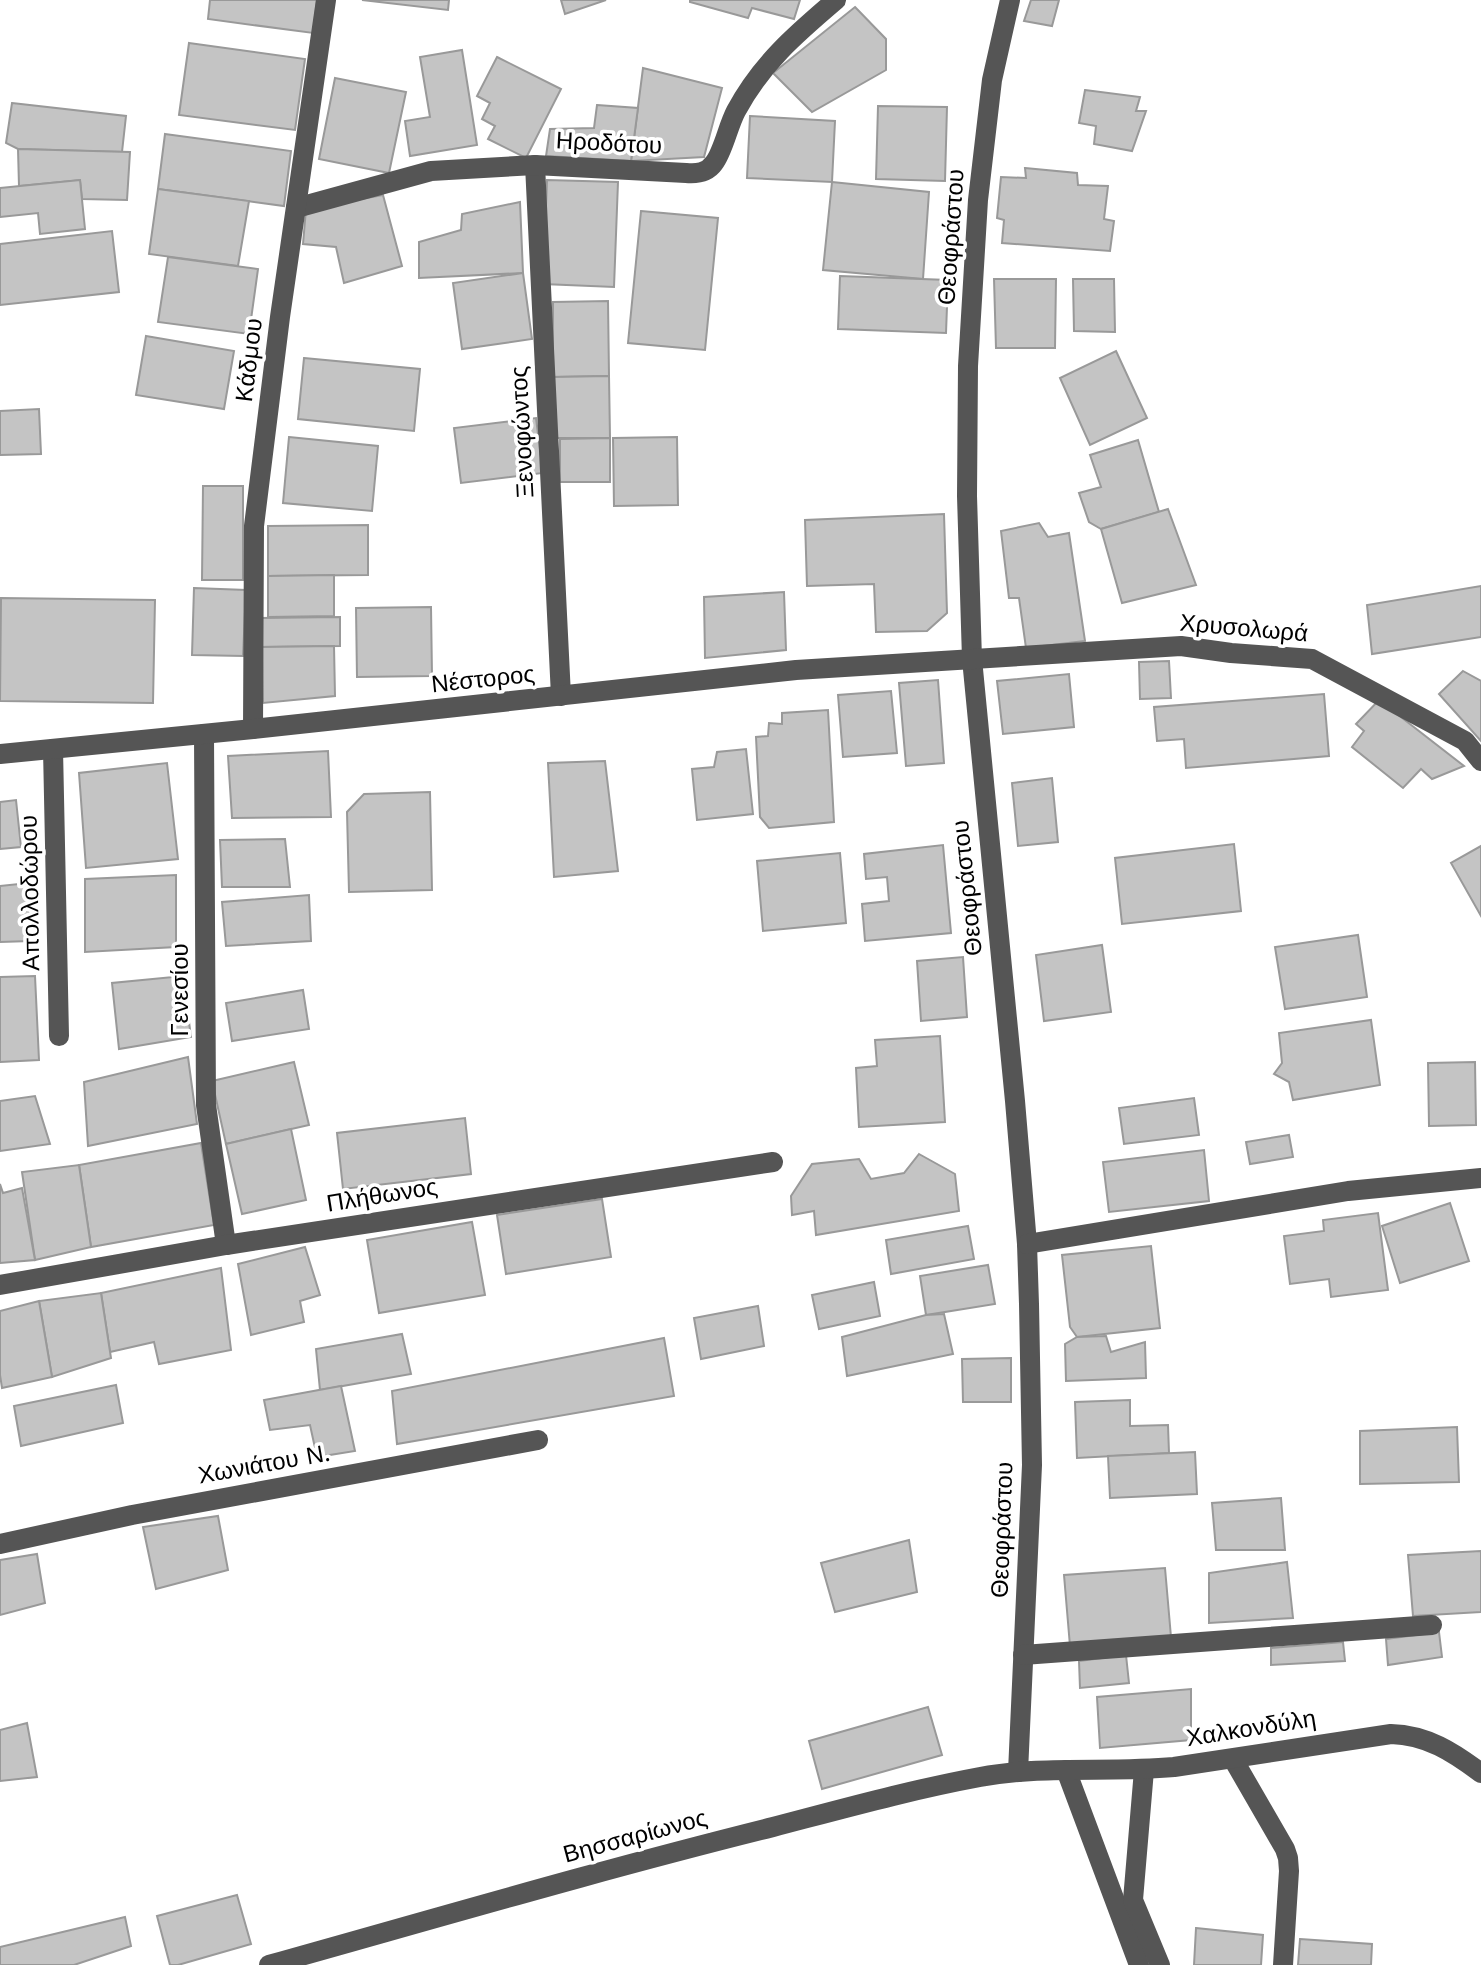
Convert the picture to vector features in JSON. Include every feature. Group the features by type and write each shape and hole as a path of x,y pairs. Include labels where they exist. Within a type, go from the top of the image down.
{"street":[{"name":"Κάδμου","path":"253,729 254,526 280,317 326,0"},
{"name":"Ηροδότου","path":"296,208 431,171 535,165 697,174 708,170 717,160 736,111 756,81 789,39 836,0"},
{"name":"Θεοφράστου","path":"1010,0 992,80 978,200 969,352 967,496 972,659 1027,1244 1032,1465 1018,1772"},
{"name":"Ξενοφώντος","path":"535,165 561,696"},
{"name":"Χρυσολωρά","path":"972,659 1181,646 1312,659 1465,741 1481,761"},
{"name":"Νέστορος","path":"0,754 796,670 972,659"},
{"name":"Γενεσίου","path":"204,734 206,1105 226,1245"},
{"name":"Απολλοδώρου","path":"53,749 59,1036"},
{"name":"Πλήθωνος","path":"0,1285 226,1245 773,1162"},
{"path":"1027,1244 1348,1191 1481,1178"},
{"name":"Χωνιάτου Ν.","path":"0,1544 132,1515 538,1440"},
{"path":"1023,1655 1432,1625"},
{"name":"Χαλκονδύλη","path":"1018,1772 1144,1770 1233,1759 1378,1734 1407,1734 1445,1748 1481,1773"},
{"path":"1233,1759 1288,1858 1283,1965"},
{"path":"1066,1770 1139,1965"},
{"path":"1144,1770 1133,1900 1160,1965"},
{"name":"Βησσαρίωνος","path":"271,1965 645,1859 912,1792 1018,1772"}],"building":[{"path":"210,0 317,0 313,33 208,19"},
{"path":"362,0 449,0 448,10"},
{"path":"561,0 606,0 565,14"},
{"path":"690,0 800,0 794,19 752,8 748,18"},
{"path":"1031,0 1059,0 1052,26 1024,21"},
{"path":"855,7 886,39 886,70 812,112 773,73"},
{"path":"189,43 305,59 295,130 179,115"},
{"path":"462,50 477,145 410,156 405,121 430,117 420,57"},
{"path":"497,57 561,89 526,158 488,139 495,126 482,119 490,103 477,96"},
{"path":"643,68 722,88 704,157 631,161"},
{"path":"335,78 406,92 389,173 319,159"},
{"path":"1085,90 1140,97 1136,111 1146,111 1132,151 1094,144 1096,126 1079,123"},
{"path":"12,103 126,116 122,152 18,149 6,143"},
{"path":"597,105 638,108 631,161 546,156 550,129 594,128"},
{"path":"878,106 947,107 945,181 876,179"},
{"path":"750,116 835,121 832,182 747,178"},
{"path":"165,134 291,151 284,206 158,189"},
{"path":"18,149 130,152 127,200 82,199 80,180 19,186"},
{"path":"1025,168 1077,173 1078,185 1108,186 1104,219 1114,221 1110,251 1002,243 1004,220 997,218 1001,177 1026,178"},
{"path":"80,180 85,229 40,234 38,213 0,217 0,188"},
{"path":"547,180 618,182 614,287 543,284"},
{"path":"832,182 929,192 923,279 823,270"},
{"path":"158,189 249,201 238,266 149,254"},
{"path":"383,195 402,266 344,283 336,247 303,244 306,209"},
{"path":"520,202 523,273 419,278 419,242 461,230 462,214"},
{"path":"641,211 718,218 705,350 628,343"},
{"path":"112,231 119,292 0,305 0,244"},
{"path":"168,257 258,269 249,334 158,322"},
{"path":"523,273 532,339 462,349 453,283"},
{"path":"840,276 948,280 946,333 838,329"},
{"path":"994,279 1056,279 1055,348 996,348"},
{"path":"1073,279 1114,279 1115,332 1074,331"},
{"path":"608,301 609,376 553,377 553,302"},
{"path":"146,336 234,351 224,409 136,395"},
{"path":"1116,351 1147,418 1090,445 1060,378"},
{"path":"304,358 420,369 414,431 298,419"},
{"path":"609,376 610,438 554,438 553,377"},
{"path":"39,409 41,454 0,455 0,411"},
{"path":"536,418 543,473 461,483 454,428"},
{"path":"289,437 378,446 372,511 283,503"},
{"path":"677,437 678,505 614,506 613,438"},
{"path":"610,438 610,482 560,482 560,439"},
{"path":"1138,440 1159,512 1101,529 1089,522 1079,493 1101,487 1090,455"},
{"path":"203,486 243,486 243,580 202,580"},
{"path":"1168,509 1196,585 1122,603 1101,529"},
{"path":"944,514 947,613 927,631 876,632 874,584 807,586 805,520"},
{"path":"1039,523 1048,537 1069,533 1085,641 1026,648 1019,598 1009,598 1001,531"},
{"path":"368,525 368,575 268,576 268,526"},
{"path":"334,575 334,616 268,617 268,576"},
{"path":"1481,586 1481,637 1372,654 1367,605"},
{"path":"194,588 246,590 243,656 192,655"},
{"path":"784,592 786,650 705,658 704,597"},
{"path":"1,598 155,600 153,703 0,701"},
{"path":"431,607 432,676 357,677 356,608"},
{"path":"340,617 340,646 262,647 261,618"},
{"path":"334,646 335,696 263,703 262,647"},
{"path":"1169,661 1171,698 1140,699 1139,662"},
{"path":"1463,671 1481,681 1481,741 1439,694"},
{"path":"1069,674 1074,727 1003,734 997,681"},
{"path":"938,680 944,763 906,766 899,683"},
{"path":"891,691 897,753 843,757 838,695"},
{"path":"1324,694 1329,756 1186,768 1184,739 1157,741 1154,707"},
{"path":"1379,700 1464,766 1432,779 1421,769 1403,788 1352,747 1364,731 1356,724"},
{"path":"828,710 834,822 769,828 760,817 756,737 768,736 769,723 782,724 782,713"},
{"path":"746,749 753,814 697,820 692,769 714,767 717,752"},
{"path":"328,751 331,817 232,818 228,756"},
{"path":"605,761 618,871 554,877 548,763"},
{"path":"167,763 178,859 86,868 79,773"},
{"path":"1052,778 1058,842 1018,846 1012,783"},
{"path":"430,792 432,890 349,892 347,812 364,794"},
{"path":"16,800 21,847 0,849 0,802"},
{"path":"285,839 290,887 222,887 220,840"},
{"path":"1234,844 1241,911 1122,924 1115,858"},
{"path":"943,845 951,933 865,941 862,904 889,901 887,877 866,879 864,854"},
{"path":"1481,846 1481,916 1451,863"},
{"path":"840,853 846,923 763,931 757,861"},
{"path":"176,875 176,947 85,952 85,879"},
{"path":"28,883 30,941 0,942 0,886"},
{"path":"309,895 311,941 226,946 222,902"},
{"path":"1358,935 1367,997 1285,1009 1275,947"},
{"path":"1102,945 1111,1012 1044,1021 1036,955"},
{"path":"963,957 967,1017 921,1021 917,961"},
{"path":"35,976 39,1060 0,1062 0,977"},
{"path":"183,976 191,1037 119,1049 112,983"},
{"path":"303,990 309,1029 232,1041 226,1003"},
{"path":"1371,1020 1380,1085 1293,1100 1289,1082 1274,1074 1282,1063 1279,1033"},
{"path":"940,1036 945,1122 859,1127 856,1068 877,1066 875,1040"},
{"path":"188,1057 197,1124 88,1146 84,1082"},
{"path":"294,1062 309,1125 226,1144 212,1081"},
{"path":"1475,1062 1476,1125 1429,1126 1428,1063"},
{"path":"35,1096 50,1144 0,1151 0,1101"},
{"path":"1194,1098 1199,1135 1124,1144 1119,1108"},
{"path":"465,1118 471,1174 343,1189 337,1133"},
{"path":"291,1129 306,1200 242,1214 226,1144"},
{"path":"1289,1135 1293,1157 1250,1164 1246,1142"},
{"path":"201,1143 214,1225 91,1247 79,1165"},
{"path":"1204,1150 1209,1201 1109,1212 1103,1162"},
{"path":"919,1154 955,1174 959,1211 816,1235 814,1211 792,1215 791,1196 812,1164 859,1159 871,1179 904,1173"},
{"path":"79,1165 91,1247 35,1260 22,1172"},
{"path":"0,1184 3,1193 22,1188 35,1260 0,1263"},
{"path":"602,1199 611,1257 506,1274 497,1215"},
{"path":"1450,1203 1469,1261 1400,1283 1382,1226"},
{"path":"1378,1213 1388,1290 1331,1297 1329,1279 1290,1284 1284,1236 1324,1231 1323,1220"},
{"path":"472,1222 485,1295 379,1313 367,1240"},
{"path":"968,1226 974,1259 891,1274 886,1240"},
{"path":"1151,1246 1160,1328 1077,1337 1070,1327 1062,1255"},
{"path":"305,1247 320,1295 300,1301 304,1322 251,1335 238,1264"},
{"path":"988,1265 995,1304 926,1315 920,1276"},
{"path":"221,1268 231,1350 159,1364 154,1342 110,1352 101,1293"},
{"path":"874,1282 880,1316 819,1329 812,1295"},
{"path":"101,1293 111,1358 52,1377 39,1301"},
{"path":"39,1301 52,1377 2,1388 0,1311"},
{"path":"758,1306 764,1346 701,1359 694,1318"},
{"path":"944,1314 953,1354 847,1376 842,1337 926,1315"},
{"path":"402,1334 411,1374 320,1390 316,1349"},
{"path":"1106,1336 1111,1352 1145,1342 1146,1378 1066,1381 1065,1344 1077,1337"},
{"path":"664,1338 674,1396 397,1444 392,1391"},
{"path":"1011,1358 1011,1402 963,1402 962,1359"},
{"path":"116,1385 123,1423 21,1446 14,1406"},
{"path":"341,1386 355,1451 317,1457 310,1425 270,1430 264,1400"},
{"path":"1130,1400 1130,1426 1168,1425 1169,1453 1077,1458 1075,1402"},
{"path":"1457,1427 1459,1482 1360,1484 1360,1431"},
{"path":"1195,1452 1197,1494 1110,1498 1108,1456"},
{"path":"1281,1498 1285,1550 1216,1550 1212,1503"},
{"path":"218,1516 228,1570 156,1589 143,1527"},
{"path":"909,1540 917,1592 835,1612 821,1563"},
{"path":"1481,1551 1481,1612 1413,1616 1408,1555"},
{"path":"37,1554 45,1603 0,1615 0,1560"},
{"path":"1287,1562 1293,1618 1209,1623 1209,1573"},
{"path":"1165,1568 1171,1637 1070,1646 1064,1575"},
{"path":"1439,1632 1442,1657 1388,1665 1386,1639"},
{"path":"1343,1642 1345,1661 1271,1665 1271,1648"},
{"path":"1126,1655 1129,1683 1080,1688 1079,1661"},
{"path":"1191,1689 1191,1740 1100,1748 1097,1697"},
{"path":"928,1707 942,1755 822,1789 809,1741"},
{"path":"27,1723 37,1777 0,1781 0,1730"},
{"path":"237,1895 251,1944 170,1965 157,1916"},
{"path":"125,1917 131,1946 74,1965 0,1965 0,1947"},
{"path":"1196,1928 1263,1935 1261,1965 1194,1965"},
{"path":"1300,1939 1372,1944 1371,1965 1298,1965"}]}
